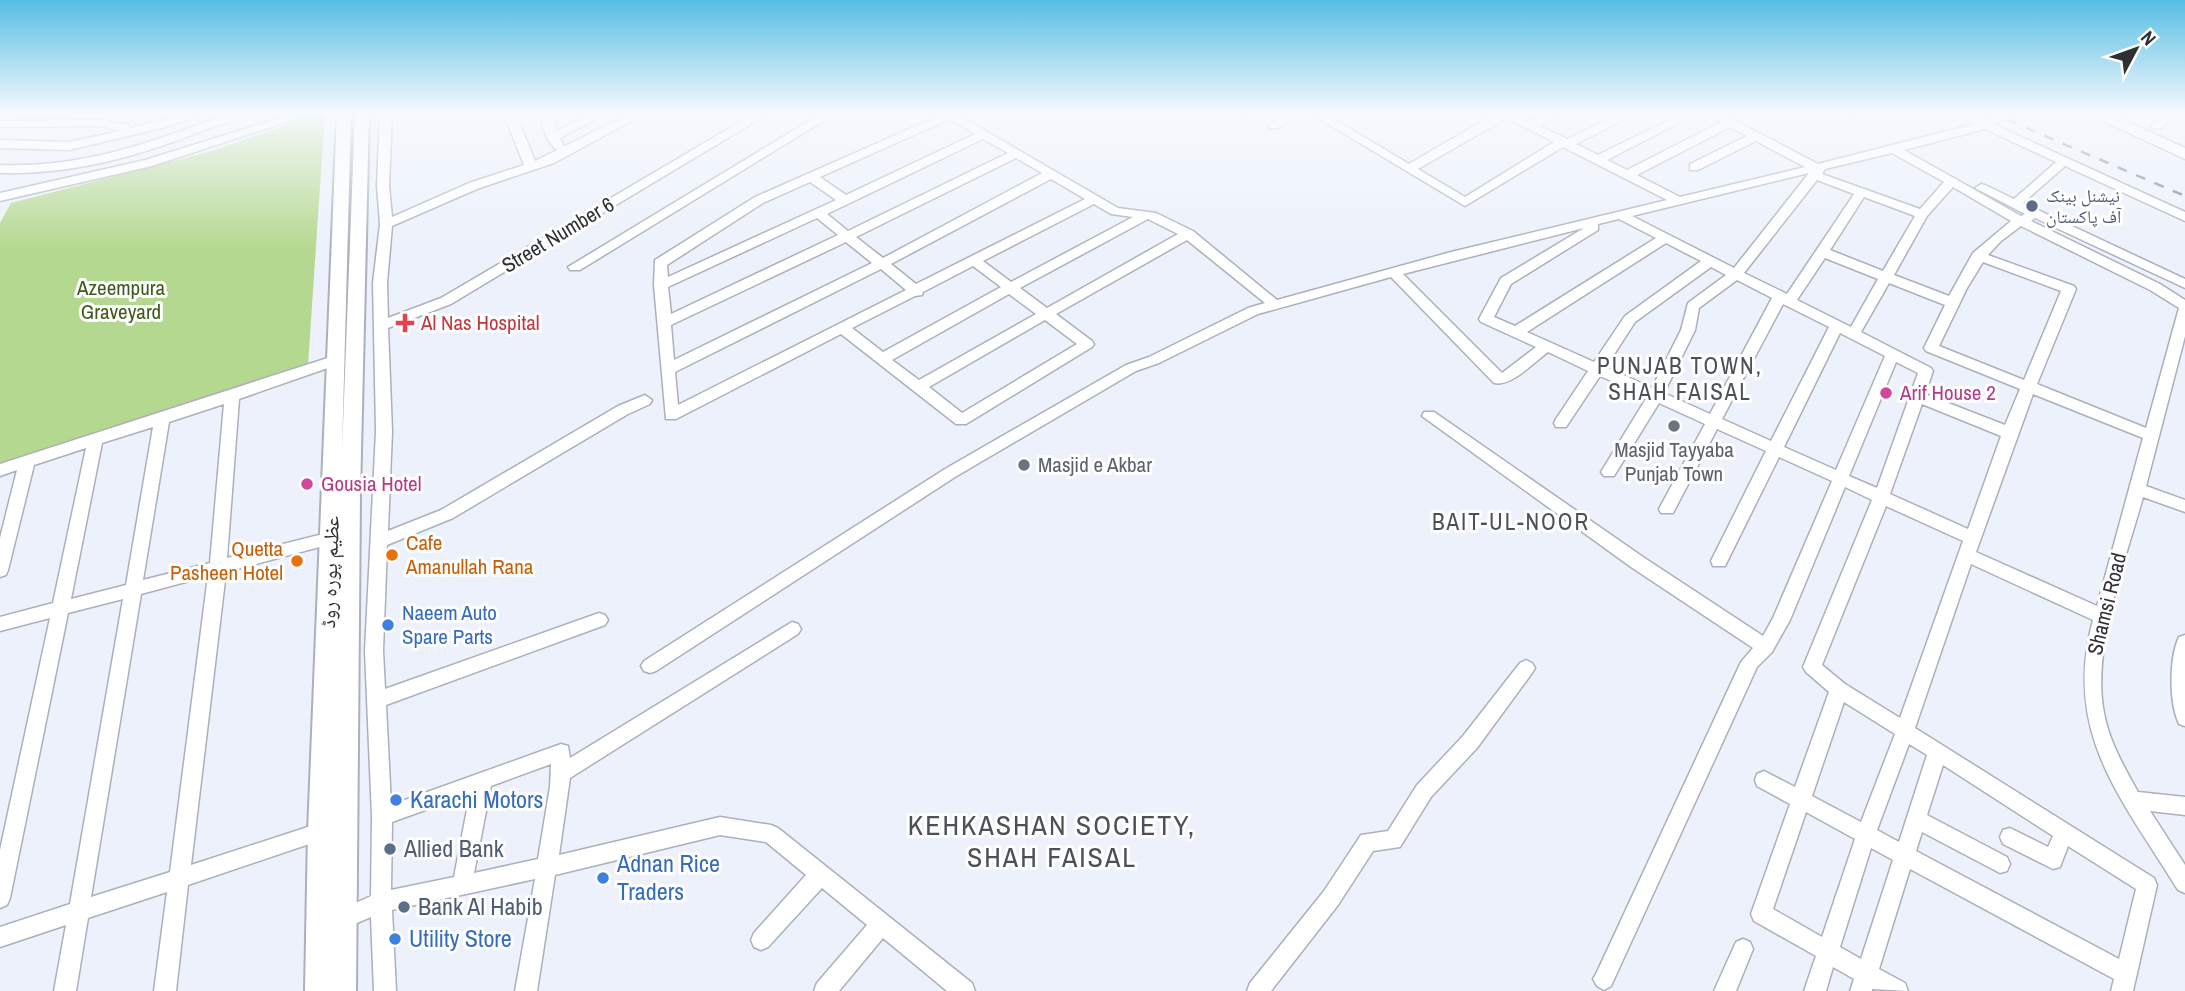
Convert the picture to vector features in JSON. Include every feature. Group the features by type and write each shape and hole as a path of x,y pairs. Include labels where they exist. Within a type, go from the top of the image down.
{"main road":[{"name":"عظیم پورہ روڈ","path":"318,991 320,832 343,158"},
{"name":"عظیم پورہ روڈ","path":"343,991 361,158"}],"street":[{"path":"0,169 20,171 65,167 100,158"},
{"path":"0,197 165,158"},
{"path":"384,158 386,224 380,283 384,431 374,651 382,817 381,902 385,991"},
{"path":"528,158 531,166"},
{"path":"386,224 552,158"},
{"name":"Street Number 6","path":"381,326 446,301 687,158"},
{"path":"575,267 755,158"},
{"path":"851,158 759,200 660,262 671,415 1094,199"},
{"path":"662,285 934,158"},
{"path":"664,323 1007,158"},
{"path":"1023,158 1115,211 1152,216 1188,234 1274,304"},
{"path":"1391,158 1465,202 1539,158"},
{"path":"1409,169 1428,158"},
{"path":"1594,158 1680,202"},
{"path":"1627,174 1659,158"},
{"path":"1694,167 1712,158"},
{"path":"1795,158 1817,172 1861,192 1922,214"},
{"path":"650,666 950,472 1131,368 1154,360 1253,311 1394,272 1680,202 1817,172 1864,158"},
{"path":"1910,158 2019,220 2155,287 2185,308"},
{"path":"1931,158 2014,205 2185,284"},
{"path":"2058,158 2185,217"},
{"path":"2014,205 2064,161"},
{"path":"1609,472 1656,396 1688,330 1693,306 1736,274 1817,172"},
{"path":"668,369 881,264 1050,174"},
{"path":"811,177 845,200"},
{"path":"1854,333 1922,214 1950,183"},
{"path":"1667,509 1784,299 1822,252 1861,192"},
{"path":"818,213 916,292"},
{"path":"2034,214 2019,220 1994,237 1978,256 1931,348 2152,436"},
{"path":"882,359 1137,218 1152,216"},
{"path":"1614,218 1665,238 1926,371 1881,498 1812,667 1818,675 1839,689 2147,885 2124,983 1903,854 1764,780"},
{"path":"1614,218 1506,281 1486,319 1881,498 2102,616"},
{"path":"918,387 1188,234"},
{"path":"1516,332 1665,238"},
{"path":"1822,252 1954,303"},
{"path":"1815,991 1866,834 1905,731 2009,433 2069,289 1978,256"},
{"path":"842,328 961,420 1087,344 975,261"},
{"path":"1561,423 1630,319 1710,261"},
{"path":"1394,272 1504,377 1547,346"},
{"name":"Shamsi Road","path":"2185,308 2102,616 2090,679 2097,724 2135,800 2185,883"},
{"path":"1719,561 1837,325"},
{"path":"1604,979 1750,662 1766,648 1782,620 1893,353"},
{"path":"0,470 337,360"},
{"path":"165,991 218,567 232,396"},
{"path":"1917,397 2009,433"},
{"path":"379,541 447,514 623,410 645,400"},
{"path":"1429,416 1637,562 1766,648"},
{"path":"65,991 82,910 162,419"},
{"path":"0,898 95,441"},
{"path":"0,570 27,463"},
{"path":"2138,489 2185,506"},
{"path":"0,624 331,538"},
{"path":"377,701 599,620"},
{"path":"560,774 792,629"},
{"path":"2184,653 2182,711 2185,718"},
{"path":"1258,991 1331,898 1368,842 1393,840 1424,791 1470,742 1526,668"},
{"path":"1839,689 1761,914 1827,952 1863,982 1897,991"},
{"path":"1863,982 1938,751"},
{"path":"382,817 482,783 561,752 548,866 526,991"},
{"path":"462,884 482,783"},
{"path":"2135,800 2185,806"},
{"path":"1915,818 2000,864"},
{"path":"343,919 381,902 720,826 771,834 881,924 951,988"},
{"path":"0,937 320,832"},
{"path":"2010,837 2053,860 2064,832"},
{"path":"761,940 821,874"},
{"path":"825,991 881,924"},
{"path":"1725,991 1743,949"}],"green space":[{"name":"Azeempura Graveyard","path":"184,158 322,158 308,365 0,467 0,223 11,203"}],"railway":[{"path":"2097,158 2185,196"}],"place":[{"name":"نیشنل بینک آف پاکستان","path":"2032,206"},
{"name":"Al Nas Hospital","path":"405,323"},
{"name":"Arif House 2","path":"1886,393"},
{"name":"Masjid Tayyaba Punjab Town","path":"1674,426"},
{"name":"Masjid e Akbar","path":"1024,465"},
{"name":"Gousia Hotel","path":"307,484"},
{"name":"Cafe Amanullah Rana","path":"392,555"},
{"name":"Quetta Pasheen Hotel","path":"297,561"},
{"name":"Naeem Auto Spare Parts","path":"388,625"},
{"name":"Karachi Motors","path":"396,800"},
{"name":"Allied Bank","path":"390,849"},
{"name":"Adnan Rice Traders","path":"603,878"},
{"name":"Bank Al Habib","path":"404,907"},
{"name":"Utility Store","path":"395,939"}],"district":[{"name":"PUNJAB TOWN, SHAH FAISAL","path":"1680,379"},
{"name":"BAIT-UL-NOOR","path":"1511,522"},
{"name":"KEHKASHAN SOCIETY, SHAH FAISAL","path":"1052,841"}]}
